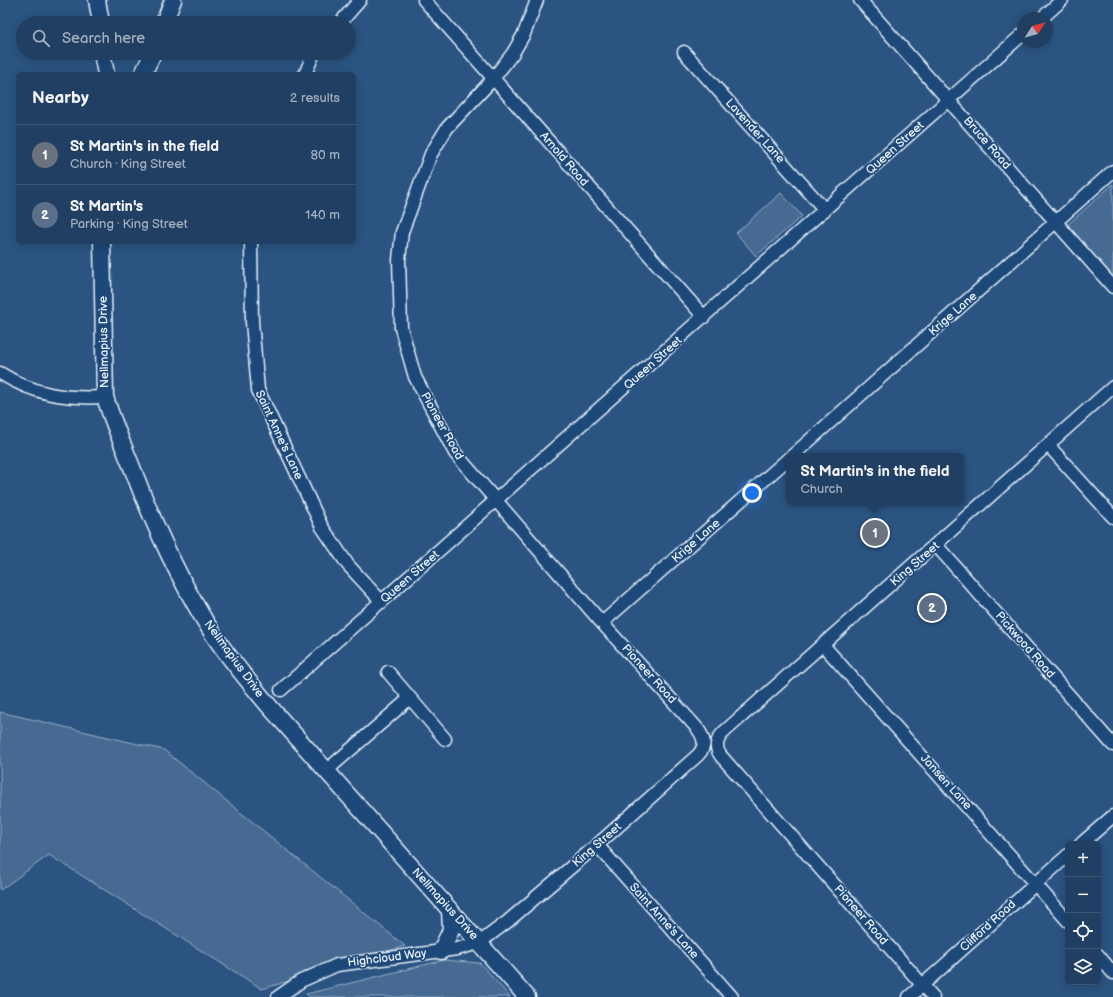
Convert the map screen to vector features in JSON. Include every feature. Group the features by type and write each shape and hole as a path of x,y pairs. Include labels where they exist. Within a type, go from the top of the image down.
{"main road":[{"path":"97,0 100,16"},
{"path":"167,16 173,0"},
{"path":"99,72 101,60"},
{"path":"103,60 106,72"},
{"path":"145,72 150,60"},
{"name":"Nellmapius Drive","path":"102,244 105,397 145,501 167,549 205,620 238,669 326,771 527,997"},
{"path":"441,951 451,930 450,910"}],"street":[{"path":"346,16 360,0"},
{"name":"Arnold Road","path":"424,0 704,317"},
{"name":"Pioneer Road","path":"537,0 524,34 513,53 493,79 447,128 432,154 402,232 399,260 401,328 416,377 455,453 602,623 697,728 703,739"},
{"name":"Bruce Road","path":"860,0 1113,287"},
{"path":"1049,12 1062,0"},
{"name":"Queen Street","path":"281,690 497,501 1017,39"},
{"name":"Lavender Lane","path":"684,52 825,210"},
{"path":"306,72 311,60"},
{"name":"Krige Lane","path":"795,453 1113,171"},
{"name":"Saint Anne's Lane","path":"251,244 252,322 258,390 322,527 345,562 382,602"},
{"path":"0,373 19,384 45,394 77,398 105,397"},
{"name":"King Street","path":"717,741 724,732 1113,387"},
{"path":"1048,445 1113,517"},
{"name":"Krige Lane","path":"602,623 786,461"},
{"name":"Pickwood Road","path":"936,545 1113,745"},
{"name":"Jansen Lane","path":"823,645 1065,917"},
{"path":"388,672 445,739"},
{"path":"326,771 410,698"},
{"name":"King Street","path":"479,943 507,922 597,845 698,755 702,750 703,739"},
{"name":"Pioneer Road","path":"717,741 717,750 721,756 933,997"},
{"path":"1084,841 1113,816"},
{"name":"Saint Anne's Lane","path":"597,845 732,997"},
{"name":"Clifford Road","path":"909,997 1065,858"},
{"name":"Highcloud Way","path":"278,997 301,981 337,965 441,951 479,943"},
{"path":"1101,959 1113,973"}],"shaded area":[{"path":"1113,184 1113,282 1064,228"},
{"path":"781,193 802,216 756,256 736,233"},
{"path":"0,712 164,750 405,946 262,989 49,855 0,890"},
{"path":"444,960 480,963 510,997 309,997 306,994"}],"place":[{"name":"St Martin's in the field","path":"875,533"},
{"name":"St Martin's","path":"932,608"}]}
